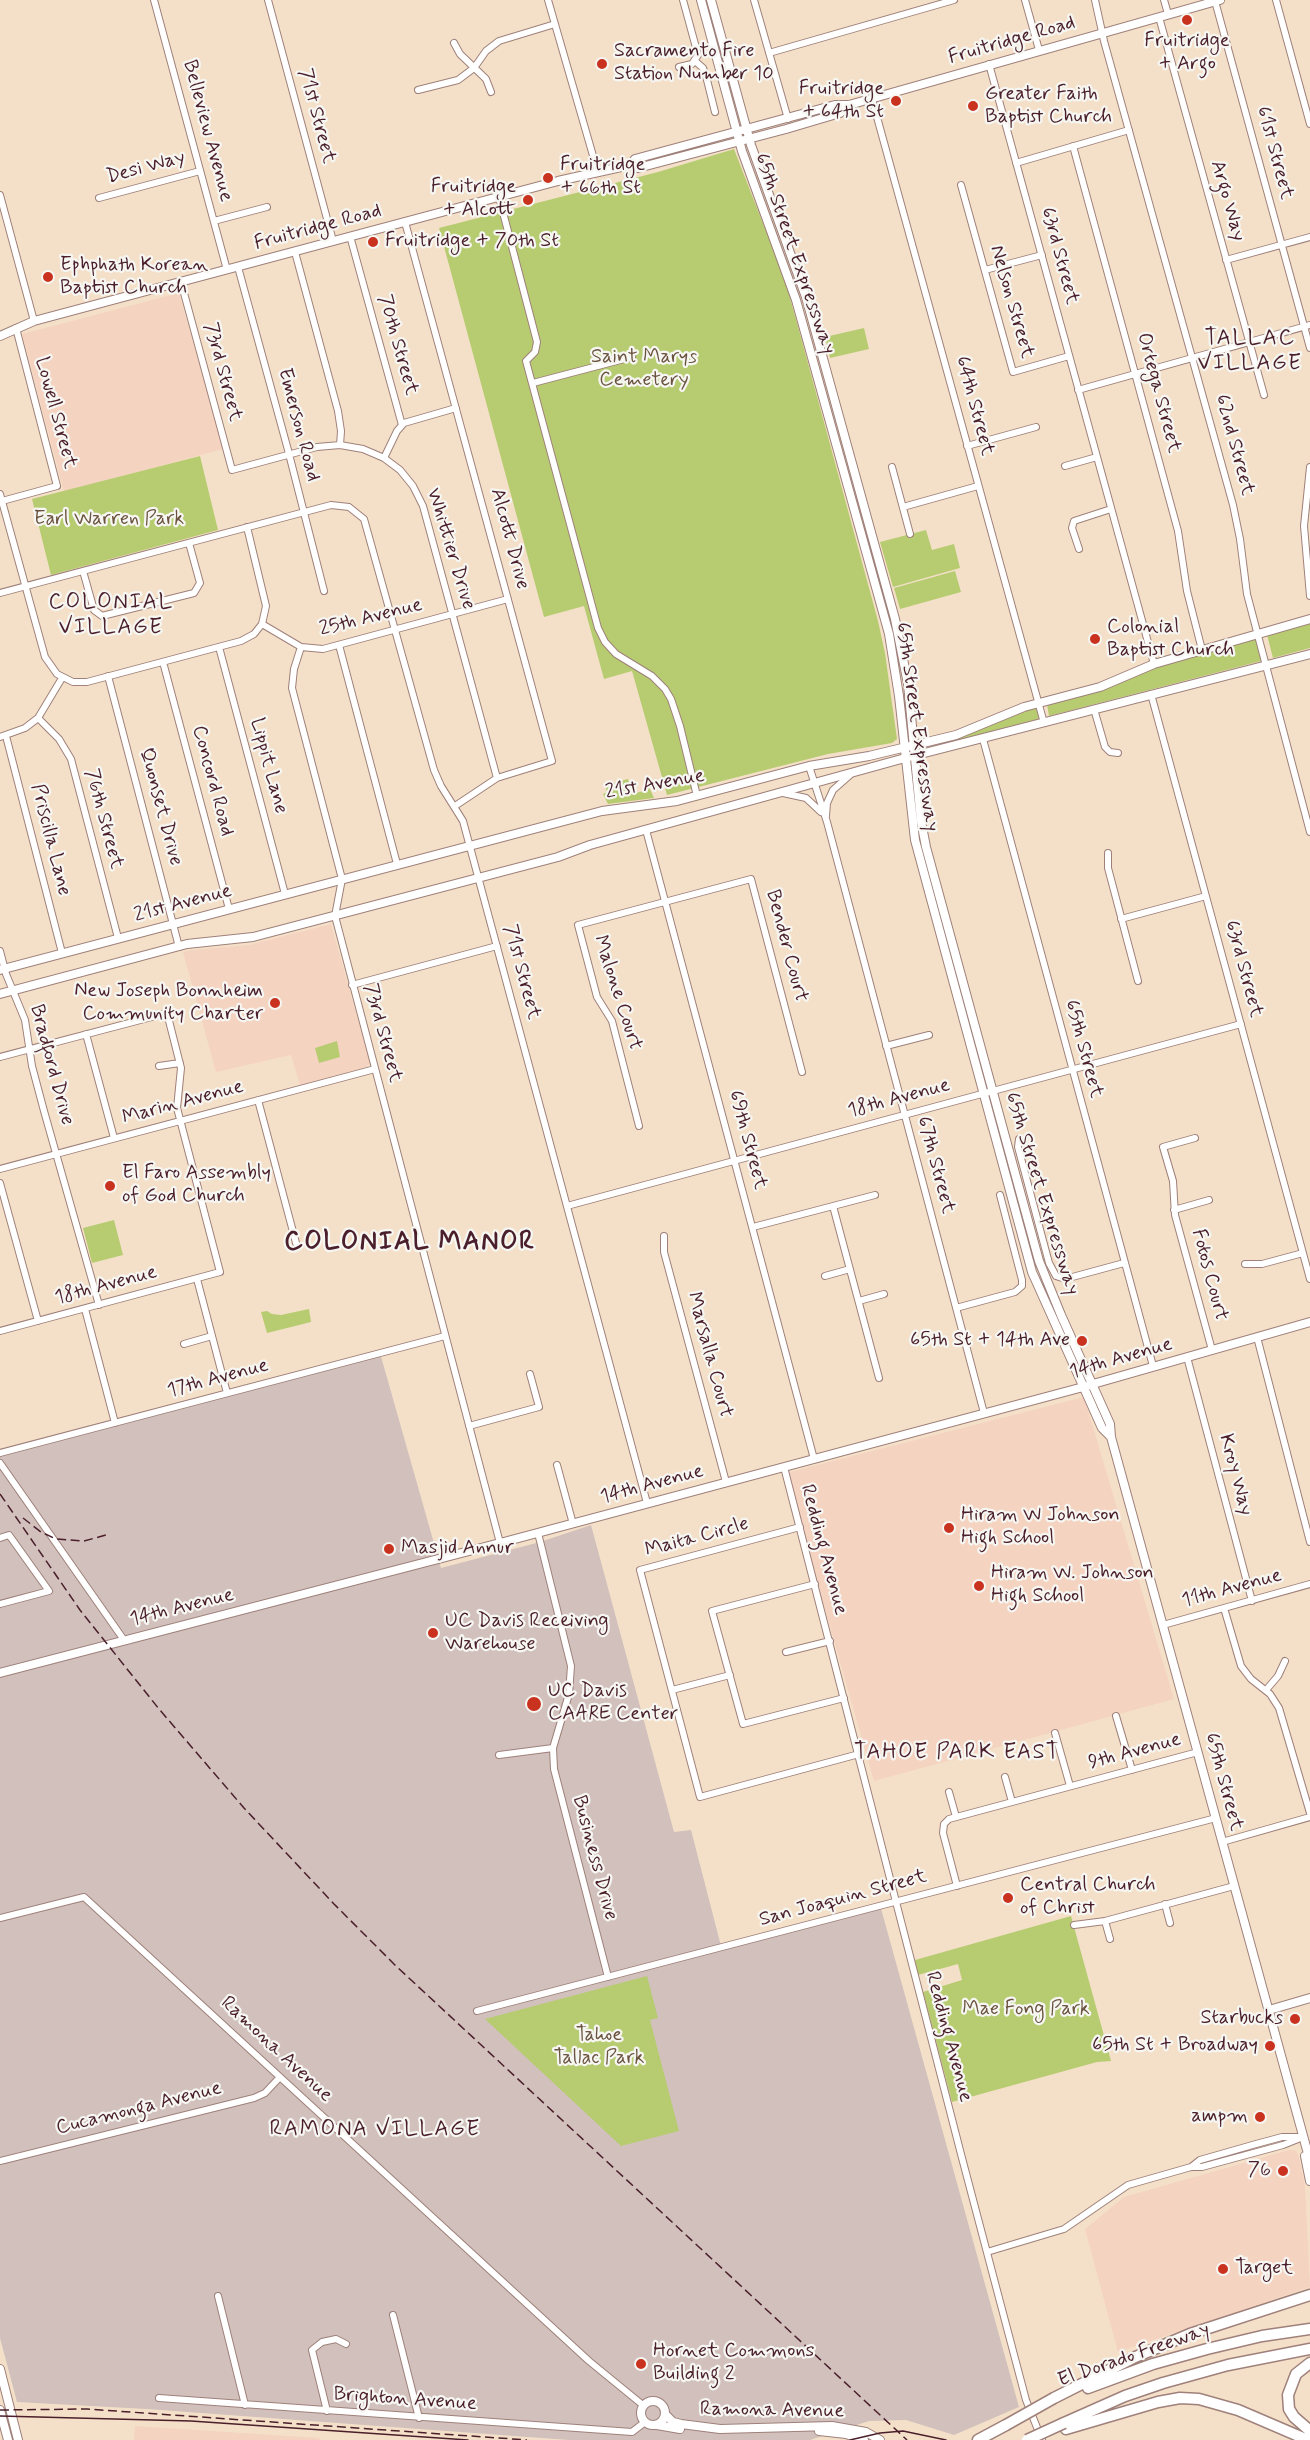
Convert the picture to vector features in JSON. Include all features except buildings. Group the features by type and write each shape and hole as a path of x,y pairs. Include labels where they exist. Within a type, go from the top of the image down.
{"highway":[{"path":"978,2440 1133,2358 1190,2334 1310,2295"},
{"name":"El Dorado Freeway","path":"1055,2400 1179,2356 1310,2327"},
{"name":"El Dorado Freeway","path":"1027,2440 1065,2426 1125,2396 1163,2383 1228,2365 1310,2349"},
{"path":"1310,2363 1294,2377 1288,2395 1289,2409 1310,2431"},
{"path":"1033,2440 1065,2426 1180,2398 1199,2398 1238,2410 1308,2440"}],"main road":[{"name":"65th Street Expressway","path":"700,0 738,137 796,300 889,634 900,696 915,840 1032,1272 1088,1385"},
{"name":"65th Street Expressway","path":"711,0 748,134 806,297 892,607 908,684 926,847 1042,1271 1088,1385"},
{"name":"Fruitridge Road","path":"748,134 788,118 835,105 849,105 872,99 1217,1"},
{"name":"Fruitridge Road","path":"0,336 15,327 34,321 499,197 630,165 635,159 840,112 849,105"},
{"name":"Fruitridge Road","path":"0,328 15,327"},
{"name":"14th Avenue","path":"0,1672 573,1524 1088,1385"},
{"name":"65th Street","path":"1088,1385 1110,1424 1111,1437 1310,2161"},
{"path":"1269,2010 1310,1998"},
{"name":"65th Street","path":"1303,2137 1310,2181"},
{"path":"0,2369 18,2440"},
{"name":"Ramona Avenue","path":"644,2406 648,2402 656,2401 663,2405 665,2414 673,2422 681,2424 720,2429 832,2426 866,2432 880,2440"},
{"path":"644,2406 641,2415 645,2422"},
{"path":"0,2410 8,2440"},
{"path":"657,2425 663,2420 665,2414"},
{"name":"Ramona Avenue","path":"645,2422 713,2434 824,2431 846,2434 864,2440"}],"street":[{"name":"Belleview Avenue","path":"154,0 227,270"},
{"name":"71st Street","path":"268,0 333,241"},
{"path":"548,0 598,173"},
{"path":"679,67 692,64 698,55 683,0"},
{"path":"754,0 788,118"},
{"path":"770,52 954,0"},
{"path":"1025,0 1039,50"},
{"name":"62nd Street","path":"1095,0 1237,521 1246,585 1310,832"},
{"path":"1163,16 1164,0"},
{"path":"1276,0 1310,124"},
{"name":"61st Street","path":"1217,1 1282,244 1308,326 1310,348"},
{"name":"Argo Way","path":"1163,16 1226,260 1264,395"},
{"path":"418,90 458,80 474,68 486,51 499,41 555,24"},
{"path":"454,43 460,54 490,84 491,92"},
{"path":"695,61 703,68 715,112"},
{"name":"63rd Street","path":"989,64 1154,664"},
{"name":"64th Street","path":"872,99 1044,723"},
{"path":"1016,162 1129,130"},
{"name":"Ortega Street","path":"1073,146 1178,531 1187,591 1202,650"},
{"name":"Desi Way","path":"99,198 200,171"},
{"name":"Nelson Street","path":"961,185 1012,372 1069,356"},
{"path":"0,195 34,321"},
{"path":"499,197 537,342 535,352 526,361 598,628 605,642 616,654 652,676 671,699 697,796"},
{"path":"214,221 267,207"},
{"name":"Alcott Drive","path":"405,222 552,761 498,778 455,806"},
{"name":"70th Street","path":"350,236 402,424 384,458"},
{"path":"1226,260 1310,237"},
{"path":"295,252 338,411 341,431 340,445"},
{"path":"985,270 1041,255"},
{"name":"Emerson Road","path":"238,267 324,591"},
{"name":"73rd Street","path":"181,282 232,470"},
{"path":"1078,390 1308,326"},
{"name":"Lowell Street","path":"2,501 57,486 15,327"},
{"path":"533,384 632,357"},
{"path":"402,424 456,408"},
{"path":"967,446 1036,427"},
{"name":"Whittier Drive","path":"232,470 317,447 340,445 363,449 384,458 400,471 419,496 498,778"},
{"path":"1065,466 1097,457"},
{"path":"892,467 910,534"},
{"path":"1310,467 1304,526 1310,596"},
{"path":"903,507 978,486"},
{"path":"0,494 45,657 52,669 62,678 80,682 248,638 262,624 266,613 266,599 247,527"},
{"name":"71st Street","path":"0,593 338,504 349,507 364,519 434,770 441,786 463,821 470,845 647,1503"},
{"path":"1079,549 1072,528 1074,521 1111,508"},
{"path":"83,571 94,610 102,616 194,593 200,583 189,543"},
{"name":"25th Avenue","path":"262,624 301,647 315,650 508,599"},
{"name":"21st Avenue","path":"2,969 602,811 668,803 809,766 834,760 869,756 977,728 1038,703 1100,687 1154,664 1310,619"},
{"path":"339,645 397,864"},
{"name":"Lippit Lane","path":"219,647 285,894"},
{"name":"73rd Street","path":"301,647 292,678 293,697 342,879 335,916 500,1543"},
{"name":"21st Avenue","path":"0,994 179,946 253,937 335,916 558,857 590,845 905,758 1310,654"},
{"name":"Concord Road","path":"163,662 229,909"},
{"name":"Quonset Drive","path":"108,676 179,946"},
{"path":"3,737 25,728 38,718 62,678"},
{"name":"63rd Street","path":"1151,694 1310,1279"},
{"path":"1094,709 1105,747 1110,752 1118,753"},
{"name":"76th Street","path":"38,718 59,739 71,759 118,938"},
{"name":"Priscilla Lane","path":"3,737 62,953"},
{"name":"65th Street","path":"982,739 1153,1366"},
{"name":"67th Street","path":"809,766 827,822 984,1413"},
{"name":"67th Street","path":"827,822 826,810 830,796 837,785 850,775"},
{"name":"67th Street","path":"783,793 800,795 812,801 827,822"},
{"name":"69th Street","path":"646,830 814,1459"},
{"path":"1108,853 1108,868 1138,981"},
{"name":"Bender Court","path":"666,902 751,879 802,1072"},
{"path":"1121,919 1206,896"},
{"name":"Malone Court","path":"639,1126 612,1022 597,997 578,926 666,902"},
{"path":"352,985 497,946"},
{"name":"Bradford Drive","path":"0,951 2,969 25,1020 32,1066 99,1305"},
{"path":"0,1057 166,1013 180,1063 180,1082 176,1101 180,1121"},
{"name":"18th Avenue","path":"567,1206 1241,1024"},
{"path":"86,1034 114,1138"},
{"path":"886,1046 929,1035"},
{"path":"159,1066 180,1063"},
{"name":"Marin Avenue","path":"0,1169 375,1069"},
{"path":"258,1100 296,1242"},
{"name":"18th Avenue","path":"0,1332 220,1272 180,1121"},
{"name":"Fotos Court","path":"1195,1138 1163,1147 1173,1181 1174,1210 1212,1350"},
{"path":"1019,1139 1018,1148 1049,1263 1056,1276 1065,1279 1124,1263"},
{"path":"0,1183 38,1321"},
{"path":"753,1227 875,1195"},
{"path":"956,1308 1015,1292 1022,1286 1000,1195"},
{"name":"Fotos Court","path":"1174,1210 1209,1200"},
{"path":"833,1206 879,1378"},
{"name":"Marsalla Court","path":"664,1236 664,1252 726,1482"},
{"path":"1245,1264 1262,1264 1303,1253"},
{"path":"825,1276 850,1269"},
{"path":"197,1279 228,1394"},
{"path":"859,1301 884,1294"},
{"path":"85,1309 115,1423"},
{"name":"14th Avenue","path":"1088,1385 1310,1322"},
{"path":"184,1344 212,1336"},
{"name":"17th Avenue","path":"0,1453 445,1336"},
{"path":"1257,1337 1310,1542"},
{"name":"Kroy Way","path":"1186,1357 1252,1601"},
{"path":"469,1426 539,1407 530,1374"},
{"path":"0,1462 124,1640"},
{"path":"557,1465 573,1524"},
{"name":"Redding Avenue","path":"784,1467 1026,2400 1042,2440"},
{"name":"Maita Circle","path":"800,1527 640,1570 700,1797 859,1755"},
{"name":"Business Drive","path":"538,1533 571,1666 569,1694 553,1748 554,1769 608,1977"},
{"path":"0,1538 9,1535 49,1591 0,1604"},
{"path":"815,1584 712,1611 743,1724 844,1698"},
{"name":"11th Avenue","path":"1163,1625 1310,1584"},
{"path":"1222,1842 1310,1815 1279,1708 1266,1689 1251,1679 1241,1666 1224,1608"},
{"name":"Redding Avenue","path":"786,1652 830,1641"},
{"path":"1266,1689 1278,1676 1285,1661"},
{"path":"672,1690 730,1675"},
{"path":"1116,1716 1132,1770"},
{"path":"1055,1733 1070,1786"},
{"path":"499,1755 553,1748"},
{"name":"9th Avenue","path":"956,1817 1198,1752"},
{"path":"1005,1777 1012,1802"},
{"path":"949,1792 956,1817 946,1821 942,1828 957,1886"},
{"name":"San Joaquin Street","path":"477,2011 1216,1818"},
{"path":"1074,1925 1105,1921 1234,1886"},
{"name":"Ramona Avenue","path":"0,1918 84,1897 589,2361 644,2406"},
{"path":"1165,1904 1170,1923"},
{"path":"1105,1921 1110,1939"},
{"name":"Cucamonga Avenue","path":"0,2161 254,2098 265,2093 280,2077"},
{"path":"987,2252 1064,2229 1128,2185 1191,2167 1200,2160 1282,2137 1303,2137"},
{"path":"218,2296 245,2405"},
{"path":"393,2315 419,2418"},
{"path":"327,2411 312,2350 322,2342 336,2339 345,2343"},
{"name":"Brighton Avenue","path":"159,2397 632,2432 645,2422"}],"shaded area":[{"path":"179,293 223,449 64,492 22,334"},
{"name":"New Joseph Bonnheim Community Charter","path":"331,924 370,1063 367,1067 300,1085 291,1055 216,1072 183,952 249,945"},
{"path":"380,1353 441,1568 540,1542 591,1525 674,1832 691,1830 721,1946 880,1905 1019,2407 954,2435 906,2420 869,2421 810,2440 569,2440 147,2409 17,2402 0,2338 0,1453"},
{"name":"Hiram W. Johnson High School","path":"1084,1397 1174,1699 874,1781 786,1473"},
{"path":"1295,2150 1298,2154 1305,2186 1310,2287 1118,2352 1085,2229 1124,2197"},
{"path":"135,2426 319,2438 320,2440 134,2440"}],"green space":[{"name":"Saint Marys Cemetery","path":"734,149 785,280 799,330 878,621 885,653 897,739 892,743 828,754 667,795 632,671 604,679 584,606 544,617 439,228 658,172"},
{"path":"864,328 869,349 830,358 825,337"},
{"name":"Earl Warren Park","path":"200,456 218,530 51,575 32,499"},
{"path":"926,530 932,550 954,544 960,568 893,587 880,542"},
{"path":"955,571 961,592 900,609 894,588"},
{"path":"1310,622 1310,648 1273,658 1267,635"},
{"path":"1255,637 1261,661 1049,716 1047,704 1100,690 1154,666"},
{"path":"1036,707 1039,719 941,744 1012,715"},
{"path":"628,779 631,789 634,789 636,793 647,790 648,785 654,798 608,804 603,794 607,792 605,785"},
{"path":"337,1041 340,1057 319,1063 315,1048"},
{"path":"114,1220 123,1255 92,1263 83,1228"},
{"path":"309,1309 311,1322 267,1333 261,1312 267,1311 281,1315"},
{"name":"Mae Fong Park","path":"1071,1916 1111,2061 1097,2062 952,2102 923,1992 962,1980 958,1964 918,1975 915,1960"},
{"name":"Tahoe Tallac Park","path":"647,1976 658,2018 650,2020 679,2131 621,2146 485,2019"}],"tram line":[{"path":"0,2416 191,2421 468,2440"},
{"path":"850,2440 880,2433 903,2431 946,2440"}],"railway":[{"path":"0,1494 80,1610 159,1709 244,1808 334,1904 396,1966 907,2440"},
{"path":"23,1518 41,1532 56,1539 84,1541 106,1535"},
{"path":"0,2410 87,2409 527,2440"}],"place":[{"name":"Fruitridge + Argo","path":"1187,20"},
{"name":"Sacramento Fire Station Number 10","path":"602,64"},
{"name":"Fruitridge + 64th St","path":"896,101"},
{"name":"Greater Faith Baptist Church","path":"973,106"},
{"name":"Fruitridge + 66th St","path":"548,178"},
{"name":"Fruitridge + Alcott","path":"528,200"},
{"name":"Fruitridge + 70th St","path":"373,242"},
{"name":"Ephphath Korean Baptist Church","path":"48,277"},
{"name":"Colonial Baptist Church","path":"1095,639"},
{"name":"New Joseph Bonnheim Community Charter","path":"275,1003"},
{"name":"El Faro Assembly of God Church","path":"110,1186"},
{"name":"65th St + 14th Ave","path":"1082,1341"},
{"name":"Hiram W Johnson High School","path":"949,1528"},
{"name":"Masjid Annur","path":"389,1549"},
{"name":"Hiram W. Johnson High School","path":"979,1586"},
{"name":"UC Davis Receiving Warehouse","path":"433,1633"},
{"name":"UC Davis CAARE Center","path":"534,1704"},
{"name":"Central Church of Christ","path":"1008,1898"},
{"name":"Starbucks","path":"1295,2019"},
{"name":"65th St + Broadway","path":"1270,2046"},
{"name":"ampm","path":"1260,2117"},
{"name":"76","path":"1283,2171"},
{"name":"Target","path":"1223,2269"},
{"name":"Hornet Commons Building 2","path":"641,2364"}],"district":[{"name":"TALLAC VILLAGE","path":"1250,352"},
{"name":"COLONIAL VILLAGE","path":"111,616"},
{"name":"COLONIAL MANOR","path":"410,1244"},
{"name":"TAHOE PARK EAST","path":"957,1753"},
{"name":"RAMONA VILLAGE","path":"375,2130"}]}
